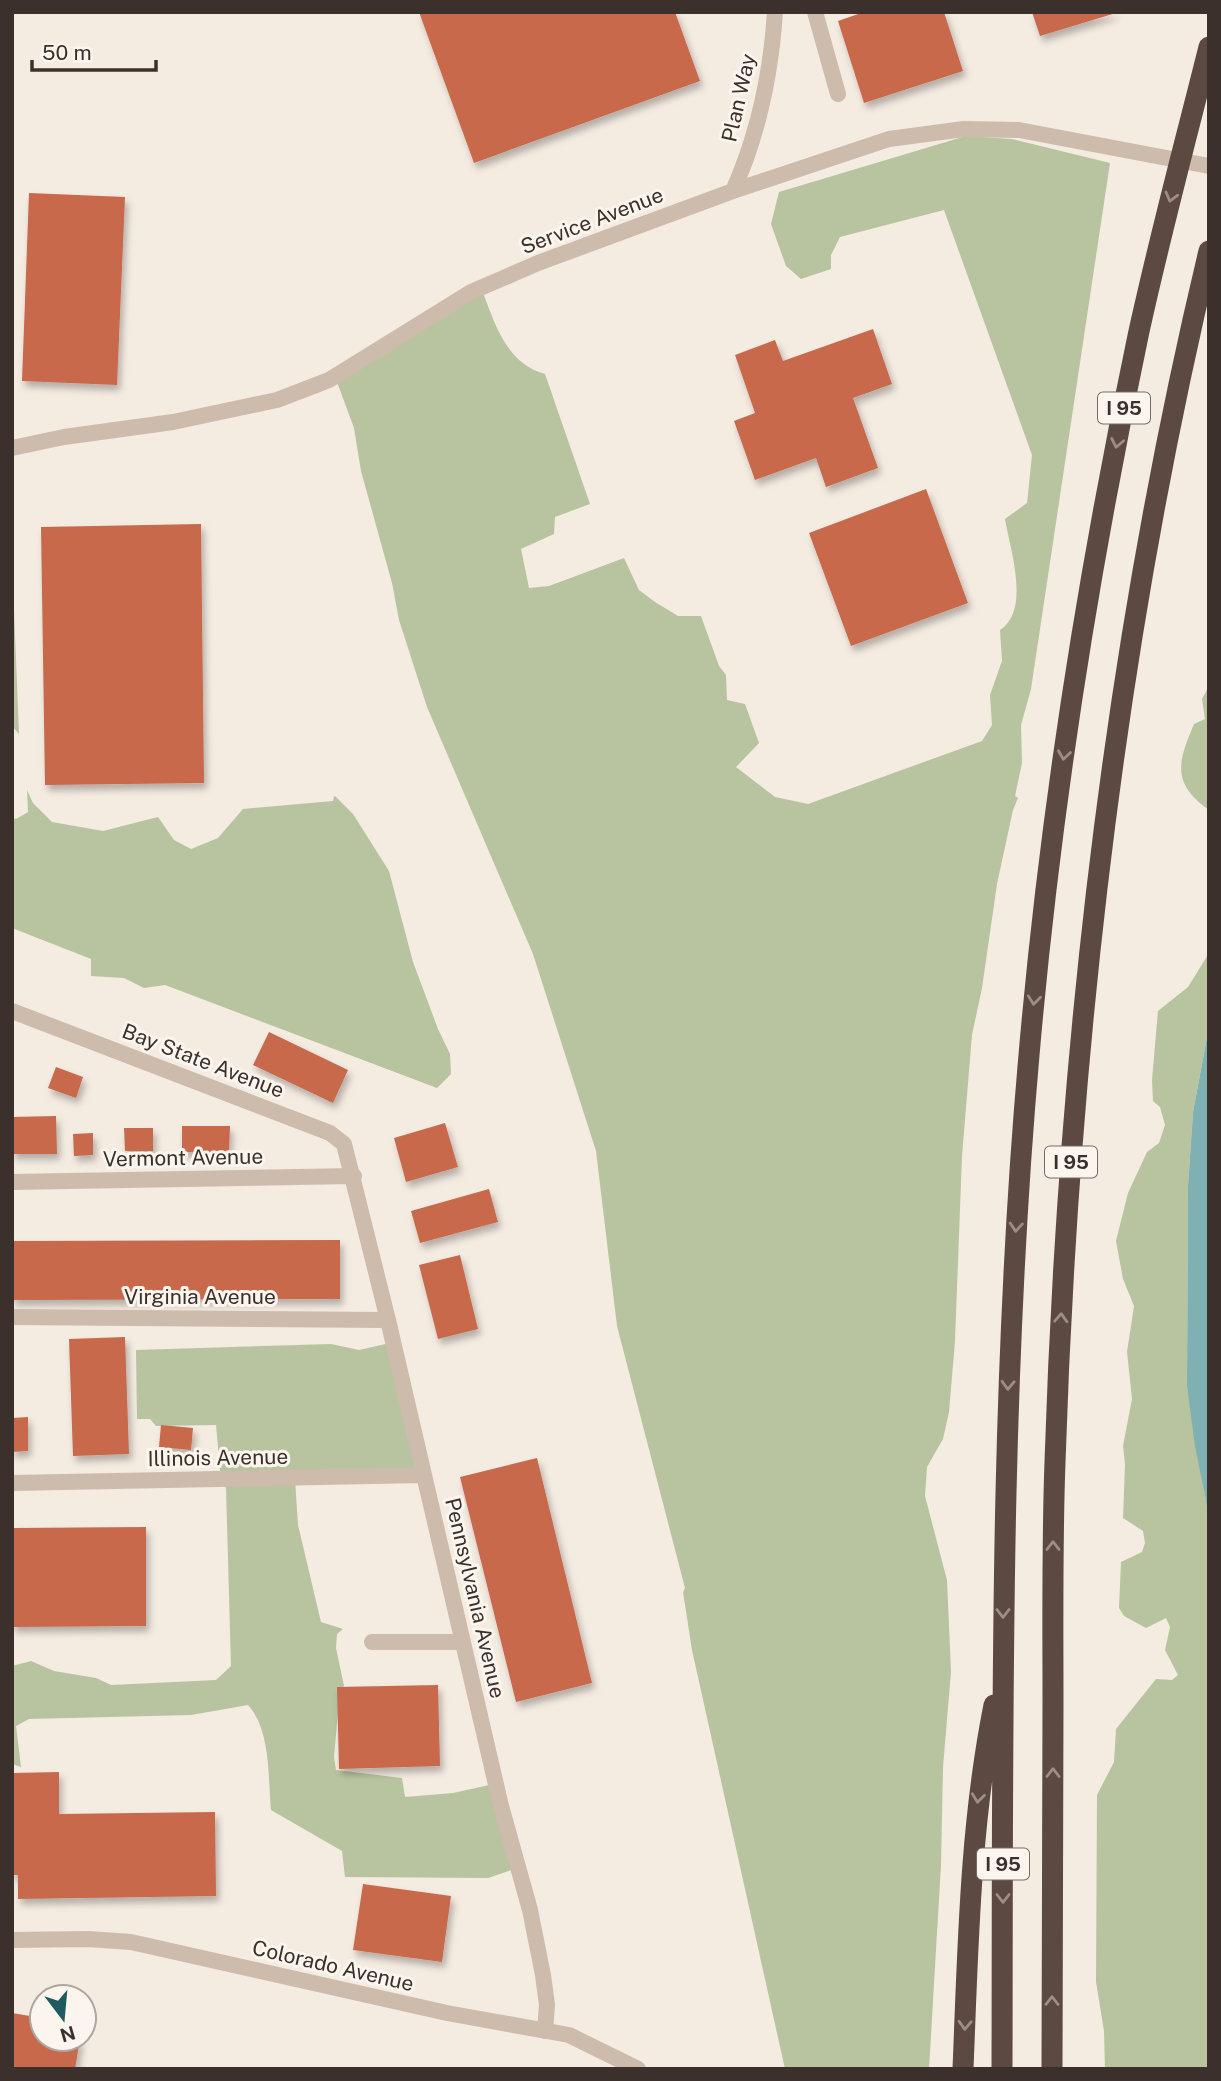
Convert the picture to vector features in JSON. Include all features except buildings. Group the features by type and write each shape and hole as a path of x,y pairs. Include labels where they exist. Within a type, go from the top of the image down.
{"highway":[{"name":"I 95","path":"1002,2069 1005,1479 1013,1269 1029,1053 1051,849 1087,605 1127,391 1166,214 1209,47"},
{"name":"I 95","path":"1054,2069 1055,1452 1063,1269 1081,1040 1100,861 1135,621 1180,383 1209,251"},
{"path":"963,2069 976,1811 1003,1658"}],"street":[{"name":"Plan Way","path":"733,191 746,162 759,111 773,48 775,12"},
{"path":"815,12 838,94"},
{"name":"Service Avenue","path":"12,448 64,437 173,422 277,401 329,380 471,292 538,263 733,191 889,139 964,129 1019,130 1209,166"},
{"name":"Bay State Avenue","path":"12,1010 330,1133 344,1144 354,1176"},
{"name":"Vermont Avenue","path":"12,1182 354,1176"},
{"name":"Pennsylvania Avenue","path":"354,1176 501,1806 532,1923 547,2005 545,2031"},
{"name":"Virginia Avenue","path":"12,1317 388,1320"},
{"name":"Illinois Avenue","path":"12,1483 425,1475"},
{"path":"372,1642 463,1642"},
{"name":"Colorado Avenue","path":"12,1940 88,1939 131,1942 447,2013 569,2035 638,2069"}],"green space":[{"path":"966,136 1012,139 1110,163 1031,689 1021,725 1022,763 1015,796 1018,798 997,884 982,988 972,1035 962,1156 955,1341 949,1412 943,1439 927,1467 925,1496 947,1580 951,1672 943,1767 941,1865 929,2069 785,2069 692,1650 683,1592 685,1588 617,1326 596,1151 533,954 427,707 399,620 392,583 361,471 354,428 337,382 482,290 497,329 511,352 532,369 545,374 590,504 555,517 554,534 521,549 529,588 549,586 624,558 639,590 678,616 701,616 719,666 726,675 727,700 745,704 759,743 736,767 775,797 808,804 982,741 992,725 990,695 1002,661 1000,630 1009,621 1017,594 1005,519 1027,503 1032,455 944,210 840,237 831,255 831,269 801,279 786,266 771,224 779,192"},
{"path":"12,559 19,734 12,726"},
{"path":"1209,686 1209,810 1188,791 1181,771 1184,750 1194,724 1205,719 1202,699"},
{"path":"27,790 33,803 52,822 103,831 158,817 174,840 191,849 218,838 243,809 333,801 334,796 336,797 353,814 389,871 413,962 450,1054 451,1074 437,1088 165,985 144,988 124,978 91,976 91,959 12,928 12,818 16,819 28,812"},
{"path":"1209,953 1209,1027 1193,1112 1188,1186 1187,1387 1206,1500 1209,1535 1209,2069 1105,2069 1104,2031 1096,1982 1097,1795 1114,1762 1116,1729 1156,1679 1172,1680 1178,1675 1165,1650 1170,1627 1166,1618 1146,1628 1124,1616 1119,1608 1121,1562 1142,1552 1145,1543 1143,1531 1123,1518 1123,1446 1132,1399 1127,1352 1134,1306 1123,1279 1116,1241 1128,1193 1147,1152 1159,1143 1165,1125 1160,1107 1153,1101 1152,1080 1158,1011 1188,987"},
{"path":"390,1343 422,1473 295,1480 298,1525 321,1622 343,1629 337,1634 336,1648 344,1686 340,1690 334,1757 336,1770 402,1778 405,1797 453,1793 494,1784 517,1868 488,1878 345,1877 342,1851 271,1810 265,1741 261,1727 248,1705 191,1715 29,1719 16,1726 21,1767 12,1764 12,1666 31,1661 54,1671 96,1678 111,1685 216,1680 231,1666 226,1488 221,1480 216,1425 156,1426 150,1419 137,1419 136,1350 331,1344 359,1350"}],"water":[{"path":"1209,1027 1209,1535 1206,1500 1187,1387 1188,1186 1193,1112"}]}
